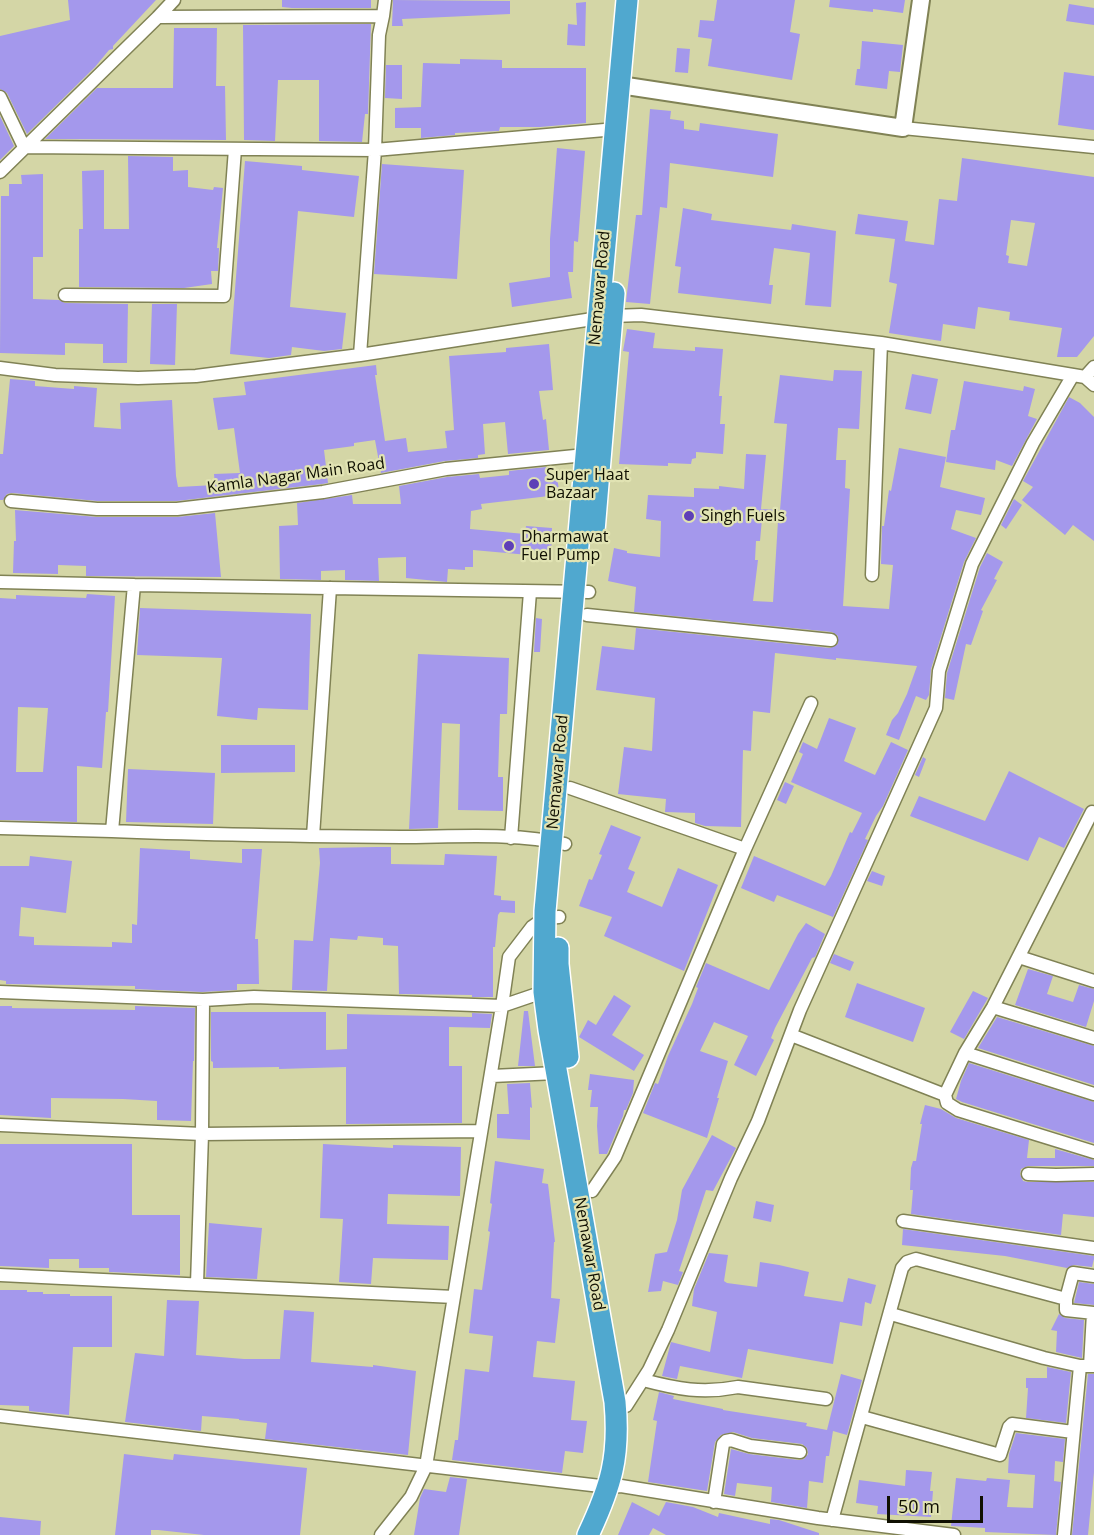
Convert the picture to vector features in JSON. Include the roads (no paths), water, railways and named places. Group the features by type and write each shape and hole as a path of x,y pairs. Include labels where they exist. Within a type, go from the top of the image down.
{"highway":[{"name":"Nemawar Road","path":"602,1535 617,1505 615,1461 618,1432 615,1402 556,1072 552,989 558,964 552,918 626,86 627,0"},
{"name":"Nemawar Road","path":"558,843 570,788 587,615 582,592 585,455 605,317 616,129 642,0"},
{"name":"Nemawar Road","path":"552,989 564,1039 592,1191 626,1406 628,1460 588,1535"}],"street":[{"path":"0,172 174,0"},
{"path":"360,354 375,150 379,35 386,0"},
{"path":"903,128 921,0"},
{"path":"158,17 383,16"},
{"path":"626,86 903,128 1094,147"},
{"path":"0,97 24,147"},
{"path":"24,147 375,150 616,129"},
{"path":"65,295 224,296 235,149"},
{"path":"0,368 55,375 138,378 196,376 605,317 641,315 881,343 1084,379"},
{"path":"872,575 881,343"},
{"path":"626,1406 643,1380 668,1330 731,1178 758,1121 791,1035 936,708 939,671 972,564 1033,443 1094,367"},
{"name":"Kamla Nagar Main Road","path":"11,501 97,510 177,509 323,492 446,469 585,455"},
{"path":"0,582 582,592"},
{"path":"112,831 134,585"},
{"path":"313,836 330,588"},
{"path":"511,838 531,592"},
{"path":"587,615 831,640"},
{"path":"592,1191 615,1157 745,849 811,703"},
{"path":"570,788 745,849"},
{"path":"1092,812 993,1007 965,1053 945,1095 947,1103 958,1110 1094,1152"},
{"path":"0,828 313,836 511,838 558,843"},
{"path":"381,1535 411,1497 426,1466 492,1076 509,957 532,927 552,918"},
{"path":"1018,957 1094,981"},
{"path":"0,992 203,1000 254,997 502,1006 552,989"},
{"path":"197,1284 202,1134 203,1000"},
{"path":"993,1007 1094,1038"},
{"path":"791,1035 945,1095"},
{"path":"965,1053 1094,1094"},
{"path":"492,1076 556,1072"},
{"path":"0,1125 202,1134 482,1131"},
{"path":"1028,1173 1094,1174"},
{"path":"903,1221 1094,1248"},
{"path":"832,1520 902,1268 907,1262 916,1259 1066,1299"},
{"path":"1064,1535 1073,1432 1088,1366 1093,1313 1066,1310 1066,1299 1072,1274 1094,1276"},
{"path":"0,1275 454,1297"},
{"path":"891,1314 1044,1358 1088,1366"},
{"path":"643,1380 683,1390 738,1387 826,1399"},
{"path":"0,1416 615,1487 832,1520 954,1535"},
{"path":"862,1417 1000,1455 1008,1427 1012,1424 1073,1432"},
{"path":"714,1502 723,1444 726,1441 800,1452"}],"place":[{"name":"Super Haat Bazaar","path":"534,484"},
{"name":"Singh Fuels","path":"689,516"},
{"name":"Dharmawat Fuel Pump","path":"509,546"}]}
